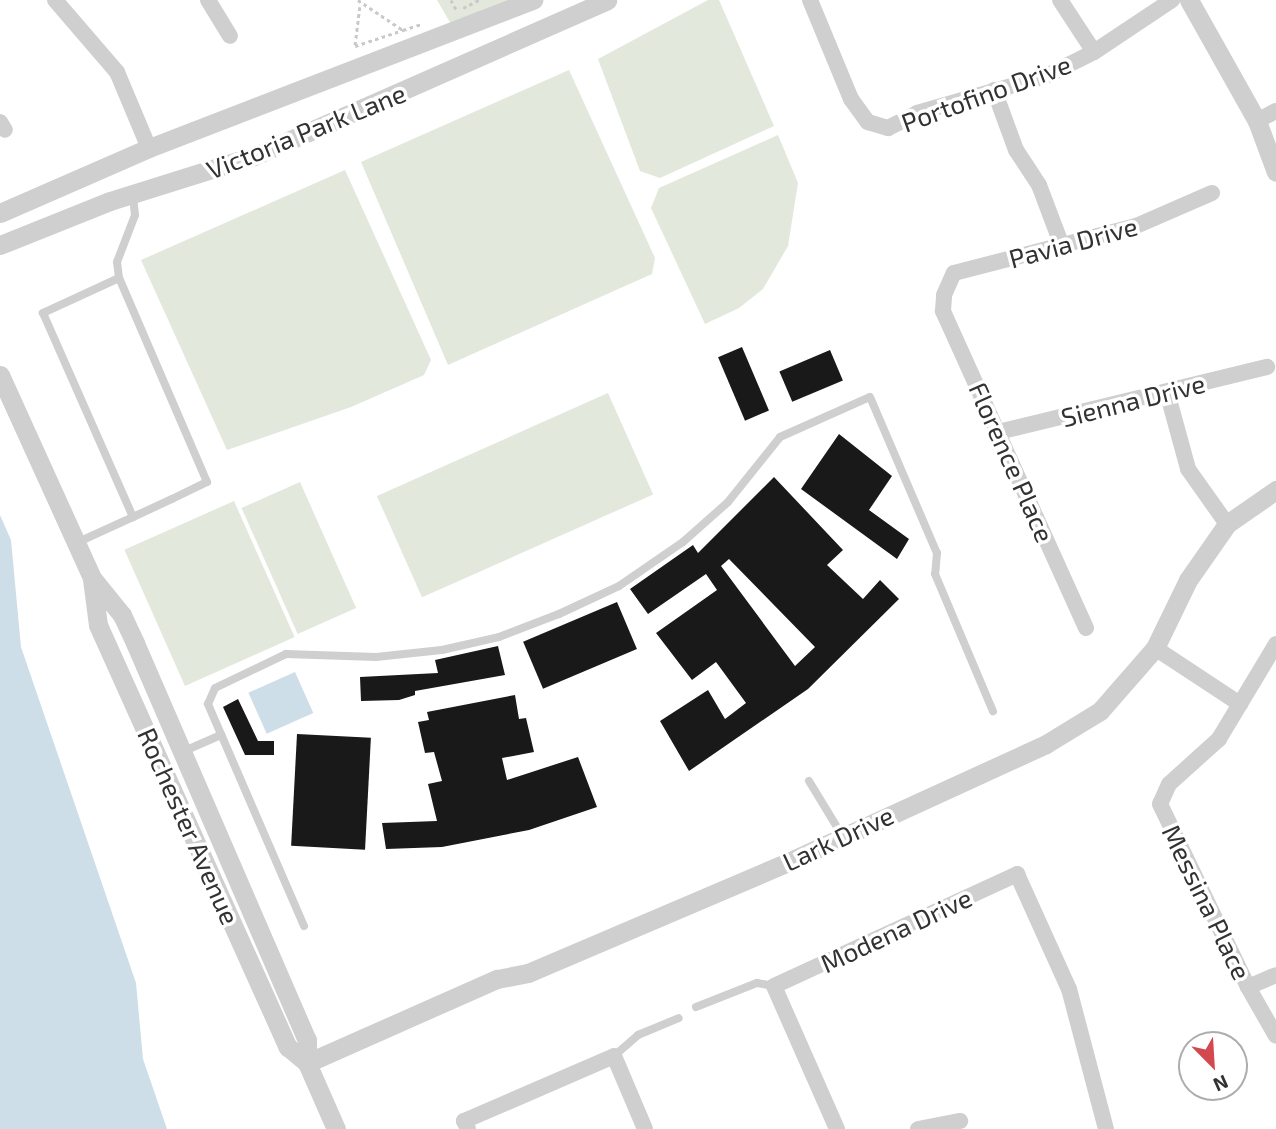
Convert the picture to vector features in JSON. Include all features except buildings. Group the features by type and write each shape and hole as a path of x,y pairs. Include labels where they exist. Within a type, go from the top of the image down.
{"street":[{"path":"55,0 117,72 149,148"},
{"path":"208,0 230,36"},
{"name":"Victoria Park Lane","path":"0,213 149,148 533,0"},
{"name":"Victoria Park Lane","path":"0,245 133,195 297,139 607,0"},
{"name":"Portofino Drive","path":"810,0 851,99 868,122 888,128 916,113 1046,76 1094,52 1172,0"},
{"path":"1060,0 1094,52"},
{"path":"1189,0 1257,121 1276,172"},
{"path":"994,90 1016,150 1039,185 1062,246"},
{"path":"1257,121 1276,111"},
{"name":"Pavia Drive","path":"944,295 954,273 1136,226 1212,193"},
{"name":"Florence Place","path":"944,295 943,311 1086,628"},
{"name":"Sienna Drive","path":"998,432 1267,367"},
{"name":"Rochester Avenue","path":"0,375 92,578 122,615 307,1040 307,1063 336,1129"},
{"path":"1167,392 1188,469 1227,524"},
{"name":"Lark Drive","path":"307,1063 497,979 528,973 843,837 1068,731 1100,711 1156,648 1188,580 1227,524 1276,490"},
{"name":"Rochester Avenue","path":"92,578 99,625 111,654 288,1047 307,1063"},
{"path":"1156,648 1240,704 1276,644"},
{"name":"Messina Place","path":"1240,704 1219,739 1169,784 1160,804 1248,987 1276,1036"},
{"name":"Modena Drive","path":"774,986 1017,874 1069,989 1106,1129"},
{"path":"1248,987 1276,975"},
{"path":"774,986 836,1129"},
{"path":"466,1125 614,1056 645,1129"},
{"path":"918,1129 960,1121"}],"lane":[{"path":"76,543 207,482 119,278 117,262 135,215 133,195"},
{"path":"119,278 43,313 133,517"},
{"path":"304,926 208,704 215,688 286,654 376,657 442,650 507,634 619,586 683,542 728,502 780,437 870,397 937,553 934,574 993,711"},
{"path":"182,752 221,735"},
{"path":"809,781 843,837"},
{"path":"695,1007 757,983 774,986"},
{"path":"614,1056 638,1035 679,1018"}],"path":[{"path":"358,0 361,6 403,30"},
{"path":"451,0 456,12 478,0"},
{"path":"361,6 355,46 424,23"}],"shaded area":[{"path":"437,0 511,0 451,24"},
{"path":"708,0 719,0 774,126 660,178 640,171 598,59"},
{"path":"569,70 655,258 652,274 448,365 361,162"},
{"path":"778,135 798,183 788,246 763,289 739,308 705,324 651,208 659,188"},
{"path":"345,170 431,360 424,375 351,407 227,450 141,260"},
{"path":"608,393 653,494 422,597 377,496"},
{"path":"300,482 356,608 298,634 242,508"},
{"path":"234,501 295,637 185,686 124,550"},
{"path":"0,515 11,540 21,647 136,983 143,1059 167,1129 0,1129"},
{"path":"295,672 313,713 267,734 248,693"}]}
